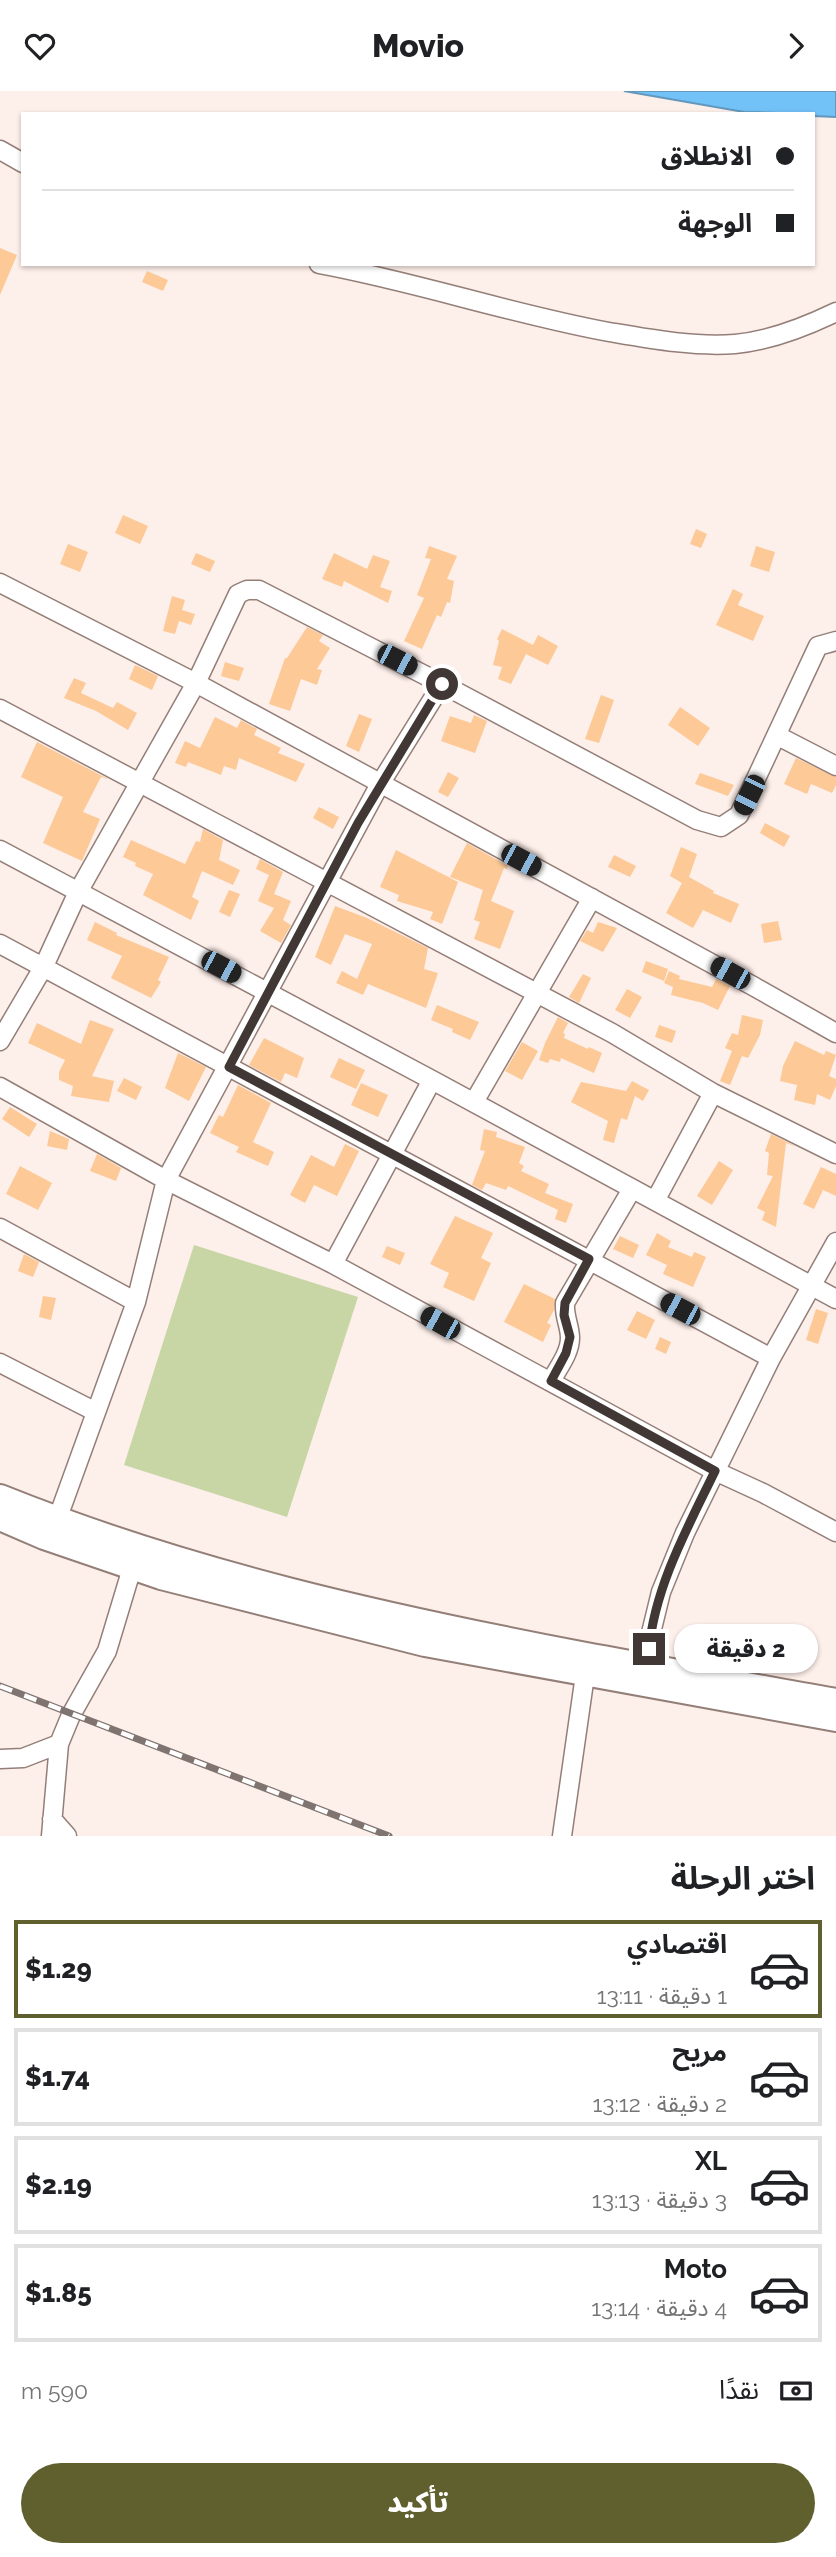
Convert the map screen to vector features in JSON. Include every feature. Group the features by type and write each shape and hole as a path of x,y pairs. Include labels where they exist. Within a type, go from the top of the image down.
{"street":[{"path":"0,151 21,162"},
{"path":"330,266 384,276 577,326 664,342 736,344 805,327 836,312"},
{"path":"0,583 196,683 836,1033"},
{"path":"0,1041 44,966 78,892 196,683 238,594 247,590 259,590 697,820 721,827 739,815 818,646 836,641"},
{"path":"57,1520 135,1302 166,1180 380,784 442,684"},
{"path":"0,709 612,1033 713,1093 836,1154"},
{"path":"778,736 836,766"},
{"path":"0,851 474,1102 836,1299"},
{"path":"474,1102 592,898"},
{"path":"0,944 771,1358"},
{"path":"333,1264 432,1080"},
{"path":"0,1087 166,1180 333,1264 715,1471 836,1532"},
{"path":"655,1201 713,1093"},
{"path":"551,1381 566,1353 570,1337 564,1315 565,1303 632,1189"},
{"path":"0,1228 135,1302"},
{"path":"647,1666 650,1633 661,1592 685,1533 771,1358 836,1242"},
{"path":"0,1363 96,1412"},
{"path":"0,1496 57,1520 247,1580 440,1627 836,1701"},
{"path":"0,1518 44,1537 132,1568 425,1644 836,1719"},
{"path":"67,1836 52,1827 59,1744 71,1715 107,1651 132,1568"},
{"path":"562,1836 585,1675"},
{"path":"0,1759 23,1758 59,1744"}],"green space":[{"path":"194,1245 358,1297 287,1517 124,1465"}],"water":[{"path":"624,91 836,91 836,117 815,116 815,112 744,112"}],"building":[{"path":"0,248 17,255 0,295"},
{"path":"147,271 168,280 163,291 142,282"},
{"path":"123,515 148,526 140,544 115,533"},
{"path":"696,529 707,534 701,548 690,544"},
{"path":"68,544 88,552 80,572 60,564"},
{"path":"429,546 457,556 447,579 454,581 450,603 447,602 441,617 437,615 422,649 404,641 424,598 417,595 431,559 425,558"},
{"path":"756,546 775,552 769,572 750,566"},
{"path":"196,553 215,561 210,572 191,564"},
{"path":"334,553 367,569 373,555 390,561 380,587 392,591 388,603 344,581 342,587 322,579"},
{"path":"733,589 743,594 738,605 764,616 753,641 716,625"},
{"path":"172,596 185,600 182,610 195,614 191,625 179,621 175,634 163,631"},
{"path":"307,627 323,635 319,641 330,648 317,669 322,670 317,685 301,679 290,711 269,704 285,658"},
{"path":"502,629 533,645 538,635 558,646 548,665 526,654 511,684 498,679 502,667 493,665 499,641 497,639"},
{"path":"225,662 244,668 239,681 221,676"},
{"path":"135,665 158,676 152,690 129,679"},
{"path":"74,678 86,683 81,693 113,708 117,702 137,713 128,730 96,711 64,698"},
{"path":"601,695 614,700 599,743 585,739"},
{"path":"680,707 710,728 698,746 668,725"},
{"path":"359,714 372,719 359,752 346,746"},
{"path":"474,715 487,721 475,753 441,741 450,716 471,723"},
{"path":"215,717 237,728 241,720 257,729 254,735 281,748 278,753 305,764 296,782 239,758 236,770 224,766 221,775 188,762 186,767 175,763 185,741 200,748"},
{"path":"37,742 108,779 101,777 83,812 100,819 82,861 43,843 63,797 21,777"},
{"path":"796,758 836,777 832,793 811,784 807,794 784,784"},
{"path":"448,772 459,778 448,797 438,792"},
{"path":"700,773 734,785 728,796 695,784"},
{"path":"319,807 339,817 333,829 313,818"},
{"path":"765,823 790,836 784,847 760,833"},
{"path":"203,829 223,840 219,860 240,870 233,885 202,871 192,897 199,901 191,920 143,895 153,874 123,857 131,840 185,864 196,841 200,842"},
{"path":"467,843 508,866 507,869 504,868 491,901 514,911 500,949 474,939 480,922 474,920 483,890 450,877"},
{"path":"681,847 697,854 689,877 714,891 713,893 739,904 731,923 703,910 693,928 666,913 682,883 670,876"},
{"path":"396,850 458,882 442,924 430,919 433,912 397,901 399,895 380,887"},
{"path":"614,855 636,866 630,877 608,867"},
{"path":"260,859 283,872 274,894 291,901 283,920 291,925 281,943 260,931 274,908 258,901 269,875 256,869"},
{"path":"229,890 240,894 230,917 219,912"},
{"path":"335,906 367,918 428,948 424,969 438,973 426,1008 368,984 363,995 336,983 342,971 357,979 372,944 345,934 331,965 315,957"},
{"path":"778,921 782,940 764,943 761,924"},
{"path":"95,922 117,933 116,935 169,957 158,980 161,982 151,998 111,978 122,956 87,940"},
{"path":"598,922 617,928 603,952 580,941 587,930 593,933"},
{"path":"646,961 668,969 664,981 642,972"},
{"path":"669,971 680,976 679,979 712,987 716,979 730,986 718,1010 703,1003 671,995 673,987 664,983"},
{"path":"583,974 591,978 579,1003 569,997"},
{"path":"627,989 642,997 630,1018 615,1010"},
{"path":"437,1005 479,1022 470,1040 431,1020"},
{"path":"742,1015 763,1020 760,1035 748,1058 742,1056 730,1085 720,1081 732,1051 725,1048 732,1033 738,1035"},
{"path":"558,1017 568,1023 563,1033 564,1038 602,1053 594,1073 561,1058 560,1062 550,1059 548,1063 539,1060"},
{"path":"90,1020 114,1029 92,1076 114,1081 109,1102 71,1096 73,1086 59,1080 59,1072 65,1060 28,1043 37,1023 81,1044"},
{"path":"659,1025 676,1031 672,1043 655,1037"},
{"path":"264,1038 304,1058 297,1078 285,1073 281,1082 249,1065"},
{"path":"795,1041 824,1055 826,1051 836,1055 829,1076 836,1079 830,1100 817,1094 815,1105 794,1100 797,1085 780,1081 783,1066"},
{"path":"522,1042 538,1051 522,1080 505,1071"},
{"path":"178,1053 206,1067 189,1101 165,1088"},
{"path":"339,1058 365,1070 356,1089 330,1077"},
{"path":"124,1078 142,1087 136,1100 117,1091"},
{"path":"632,1081 649,1090 643,1101 635,1096 627,1120 621,1118 614,1143 603,1140 608,1121 571,1102 581,1082 626,1091"},
{"path":"361,1083 388,1095 378,1117 351,1105"},
{"path":"238,1085 271,1103 253,1142 274,1152 268,1166 236,1152 239,1147 210,1133 219,1115 223,1117"},
{"path":"10,1107 37,1124 29,1137 2,1119"},
{"path":"484,1129 497,1132 496,1137 525,1147 519,1163 524,1166 521,1171 549,1184 545,1193 573,1204 566,1223 555,1219 558,1210 508,1186 506,1190 486,1183 482,1190 472,1185 485,1151 480,1150"},
{"path":"50,1131 69,1139 67,1150 47,1146"},
{"path":"771,1134 797,1147 786,1143 776,1227 762,1220 765,1212 757,1208 773,1176 767,1175 769,1153 765,1151"},
{"path":"345,1144 359,1151 337,1196 314,1185 305,1203 290,1195 311,1155 334,1167"},
{"path":"97,1154 121,1168 116,1181 90,1171"},
{"path":"719,1161 733,1170 712,1205 697,1196"},
{"path":"20,1166 52,1183 38,1210 6,1194"},
{"path":"821,1167 836,1174 836,1196 823,1190 814,1209 803,1204"},
{"path":"455,1216 493,1233 481,1258 491,1263 474,1301 443,1287 449,1273 430,1264"},
{"path":"657,1233 671,1241 668,1247 692,1257 694,1252 706,1257 693,1287 663,1274 667,1265 646,1255"},
{"path":"620,1236 639,1245 633,1258 613,1249"},
{"path":"387,1246 405,1253 400,1265 382,1257"},
{"path":"24,1254 39,1262 33,1277 18,1271"},
{"path":"524,1284 555,1299 554,1310 547,1323 551,1325 543,1342 504,1322"},
{"path":"43,1296 56,1298 51,1320 39,1317"},
{"path":"816,1309 828,1313 818,1344 806,1340"},
{"path":"637,1311 655,1320 646,1339 627,1330"},
{"path":"660,1337 671,1342 666,1354 655,1349"}],"railway":[{"path":"0,1686 389,1836"}],"route":[{"path":"442,684 358,823 229,1067 589,1259 565,1303 564,1315 570,1337 566,1353 551,1381 715,1471 685,1533 661,1592 650,1633 649,1649"}]}
